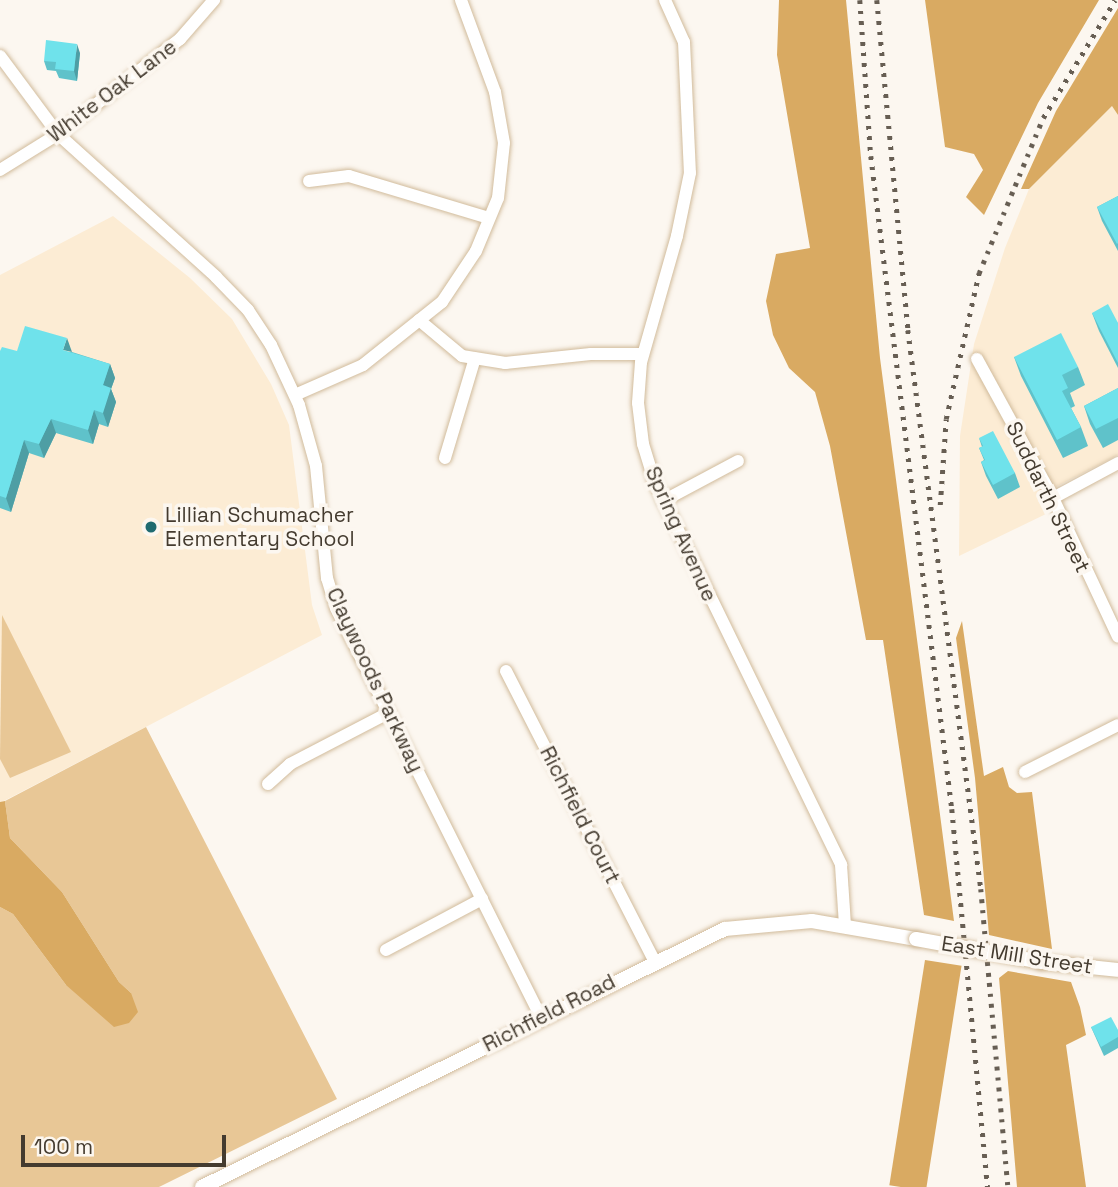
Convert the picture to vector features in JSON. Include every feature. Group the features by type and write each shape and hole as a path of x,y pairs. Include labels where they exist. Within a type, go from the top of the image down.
{"street":[{"name":"White Oak Lane","path":"0,170 58,134 180,39 214,0"},
{"path":"295,395 362,365 419,320 460,280 498,198 504,143 495,92 461,0"},
{"name":"Spring Avenue","path":"665,0 684,42 690,173 677,236 643,354 638,403 643,444 663,500 841,864 845,926"},
{"name":"Claywoods Parkway","path":"0,56 58,134 248,310 271,345 295,395 316,466 327,578 336,608 541,1017"},
{"path":"309,181 349,176 489,218"},
{"path":"419,320 453,350 475,358 505,363 591,354 643,354"},
{"path":"445,458 475,358"},
{"name":"Suddarth Street","path":"977,359 1053,498 1118,637"},
{"path":"663,500 737,461"},
{"path":"1053,498 1118,463"},
{"name":"Richfield Court","path":"506,671 654,960"},
{"path":"268,784 290,764 388,713"},
{"path":"1026,772 1118,725"},
{"path":"386,950 482,899"},
{"name":"Richfield Road","path":"201,1187 654,960 725,929 754,923 812,920 916,939"},
{"name":"East Mill Street","path":"916,939 1041,962 1118,970"}],"shaded area":[{"path":"779,0 846,0 880,358 954,921 924,915 883,640 866,640 830,446 815,392 789,368 773,335 766,301 776,254 810,248 777,55"},
{"path":"925,0 1099,0 1038,103 984,215 966,197 983,170 974,154 945,147"},
{"path":"1118,8 1118,115 1112,106 1029,189 1021,189 1056,111"},
{"path":"1113,105 1118,115 1118,455 1040,495 1048,513 959,556 960,436 974,344 1005,248 1029,189"},
{"name":"Lillian Schumacher Elementary School","path":"113,216 190,278 232,319 271,384 289,425 312,605 322,635 0,803 0,275"},
{"path":"2,615 71,752 10,778 0,759"},
{"path":"962,621 984,776 1003,767 1009,787 1017,793 1032,792 1052,949 989,935 975,778 956,638"},
{"path":"146,727 337,1099 159,1187 0,1187 0,907 13,914 66,985 131,993 119,982 62,892 10,838 5,801"},
{"path":"5,801 10,838 62,892 119,982 131,993 138,1012 129,1023 114,1027 66,985 13,914 0,907 0,802"},
{"path":"925,960 962,966 927,1187 889,1185"},
{"path":"1008,971 1071,982 1086,1035 1066,1045 1086,1187 1017,1187 999,978"}],"building":[{"path":"46,40 77,44 74,71 55,69 56,62 44,61"},
{"path":"1118,196 1118,243 1117,244 1097,207"},
{"path":"1108,304 1118,323 1118,363 1092,313"},
{"path":"25,326 67,338 63,350 110,364 103,385 111,388 103,413 94,410 88,430 51,419 39,444 24,440 6,498 0,496 0,351 2,347 17,351"},
{"path":"1061,333 1078,367 1062,375 1068,388 1062,391 1081,427 1057,440 1014,357"},
{"path":"1118,388 1118,418 1096,429 1084,406"},
{"path":"993,431 1015,473 993,485 981,462 985,460 979,448 983,446 979,438"},
{"path":"1111,1017 1118,1030 1118,1037 1101,1047 1091,1027"}],"railway":[{"path":"860,0 871,156 952,809 988,1187"},
{"path":"877,0 908,330 981,889 1008,1187"},
{"path":"940,505 946,419 979,273 1043,118 1115,0"}],"place":[{"name":"Lillian Schumacher Elementary School","path":"151,527"}]}
